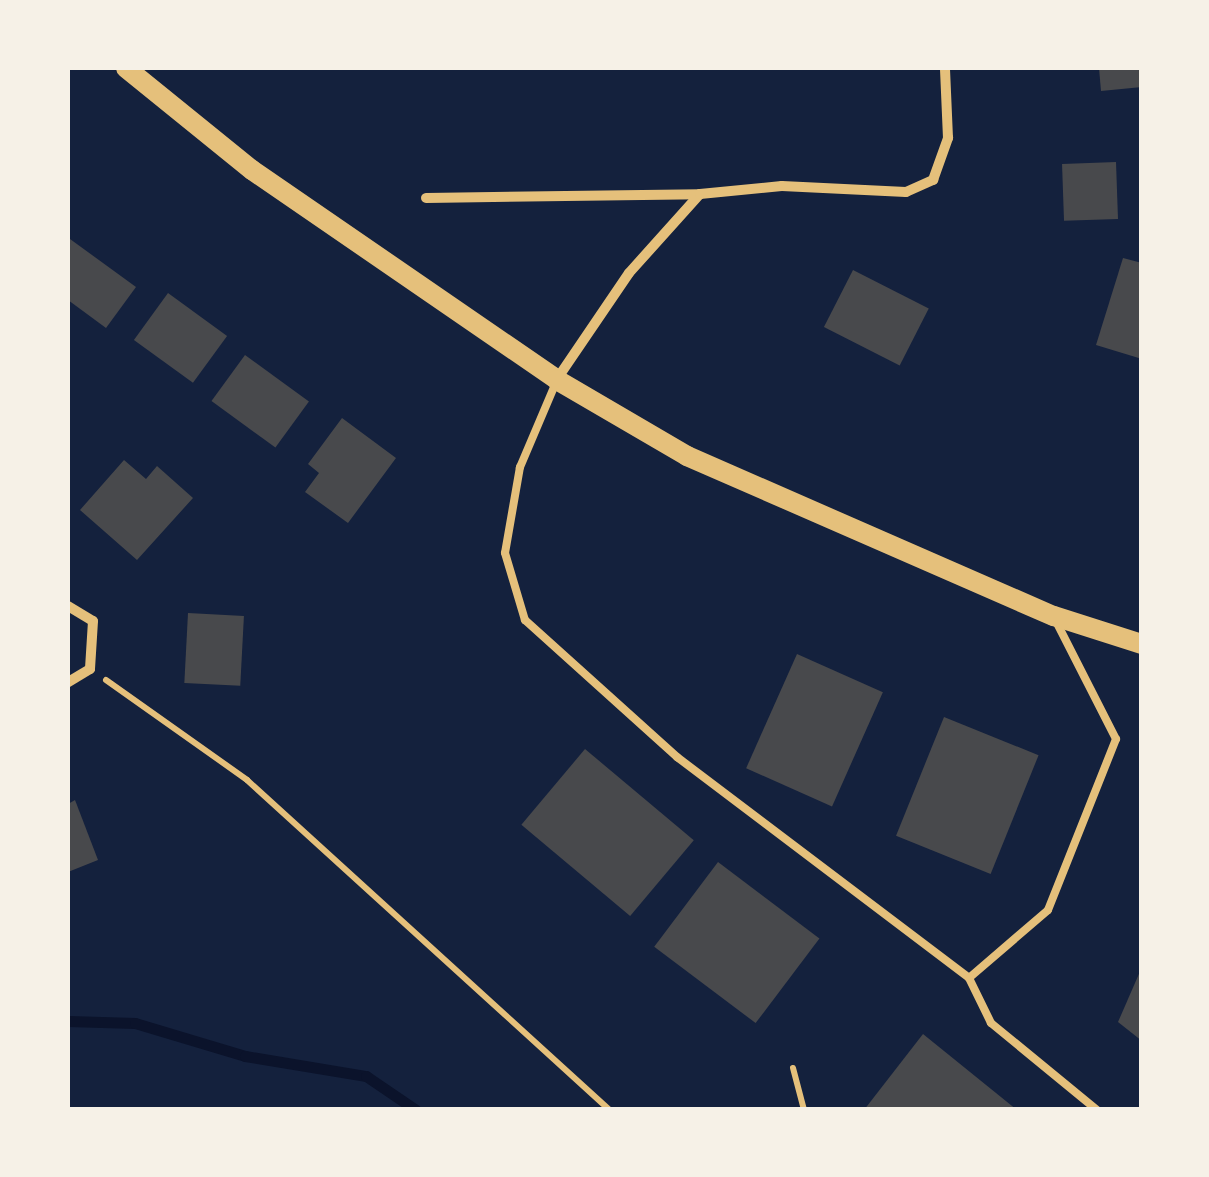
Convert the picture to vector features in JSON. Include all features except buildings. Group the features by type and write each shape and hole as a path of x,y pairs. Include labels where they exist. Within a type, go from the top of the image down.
{"main road":[{"path":"126,68 252,170 557,380 688,456 1054,616 1142,644"}],"street":[{"path":"426,198 700,194 782,186 906,192 933,180 948,138 945,68"},
{"path":"557,380 629,273 700,194"},
{"path":"68,606 93,621 90,670 68,682"}],"lane":[{"path":"557,380 520,466 505,553 524,620 678,757 969,978 991,1023 1096,1110"},
{"path":"969,978 1048,910 1116,739 1054,616"}],"path":[{"path":"90,670 247,780 610,1110"},
{"path":"792,1068 804,1110"}],"waterway":[{"path":"68,1021 135,1023 245,1056 366,1076 416,1110"}]}
